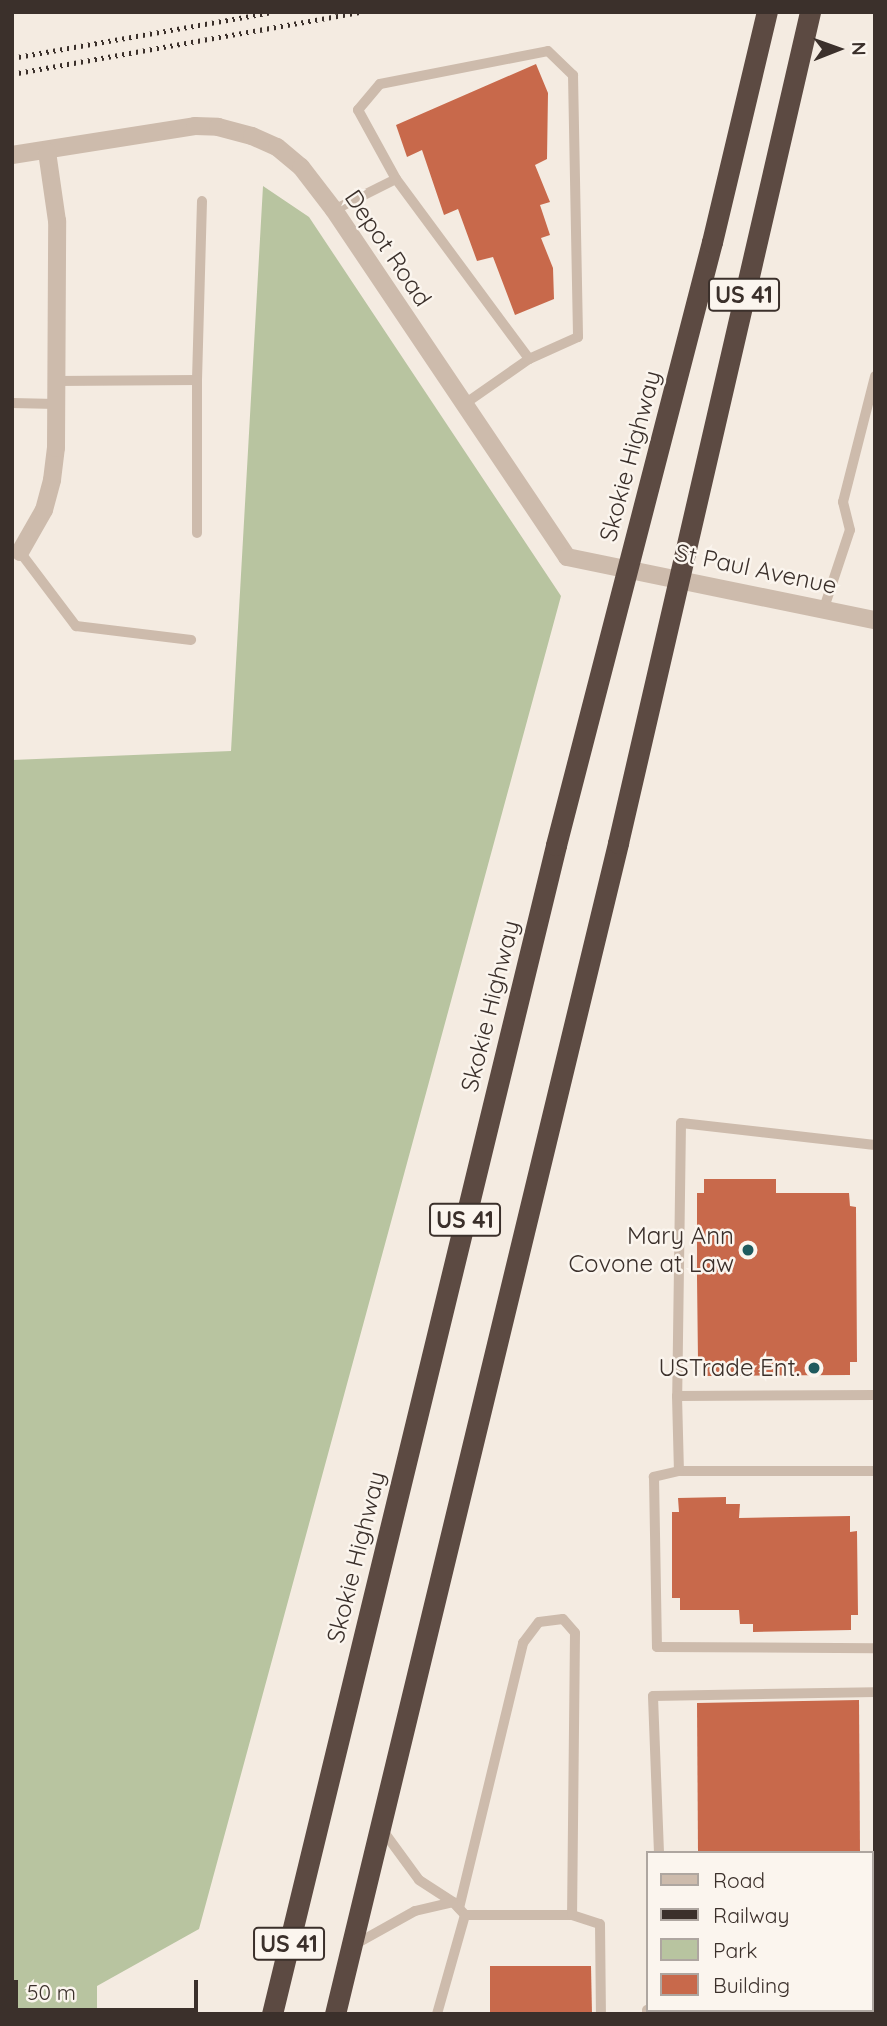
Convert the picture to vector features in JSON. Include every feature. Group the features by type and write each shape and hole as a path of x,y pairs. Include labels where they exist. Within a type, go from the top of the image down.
{"highway":[{"name":"Skokie Highway","path":"272,2014 556,845 712,242 767,12"},
{"name":"US 41","path":"335,2014 614,857 810,12"}],"street":[{"name":"Depot Road","path":"12,155 47,152 124,136 195,126 218,127 253,136 277,147 301,167 334,210 566,556 628,568"},
{"path":"16,552 44,510 52,480 56,404 57,221 47,152"},
{"name":"St Paul Avenue","path":"628,568 875,620"}],"lane":[{"path":"463,405 529,359 578,337 573,75 548,51 380,84 358,110 396,179 529,359"},
{"path":"334,210 396,179"},
{"path":"197,533 197,380 202,201"},
{"path":"824,608 850,530 843,502 875,376"},
{"path":"56,381 197,380"},
{"path":"12,403 56,404"},
{"path":"16,552 76,626 191,640"},
{"path":"679,1471 677,1396 681,1123 875,1145"},
{"path":"677,1396 875,1395"},
{"path":"875,1471 679,1471 654,1477 657,1647 875,1648"},
{"path":"437,2014 459,1908 523,1643 539,1622 563,1619 575,1633 572,1915"},
{"path":"659,1851 653,1696 875,1692"},
{"path":"380,1826 419,1880 459,1908"},
{"path":"351,1946 415,1911 459,1908 572,1915 600,1924 601,2014"}],"green space":[{"path":"263,186 309,217 561,596 199,1929 97,1986 97,2014 12,2014 12,760 231,751"}],"building":[{"path":"536,64 548,93 547,159 535,165 550,202 540,205 550,235 541,238 553,268 554,299 515,315 493,257 477,261 458,209 444,215 422,150 407,157 396,125"},
{"path":"704,1179 776,1179 776,1193 849,1193 850,1206 856,1207 857,1362 850,1362 850,1375 707,1376 707,1361 698,1361 697,1193 704,1193"},
{"path":"726,1497 726,1504 740,1504 739,1518 850,1516 850,1532 857,1531 858,1615 851,1615 851,1630 753,1632 753,1624 740,1624 739,1610 680,1610 680,1598 672,1598 672,1512 679,1512 678,1498"},
{"path":"859,1700 860,1851 698,1851 697,1703"},
{"path":"490,1966 591,1966 592,2014 490,2014"}],"railway":[{"path":"12,58 272,12"},
{"path":"12,74 360,12"}],"place":[{"name":"Mary Ann Covone at Law","path":"748,1250"},
{"name":"USTrade Ent.","path":"814,1368"}]}
